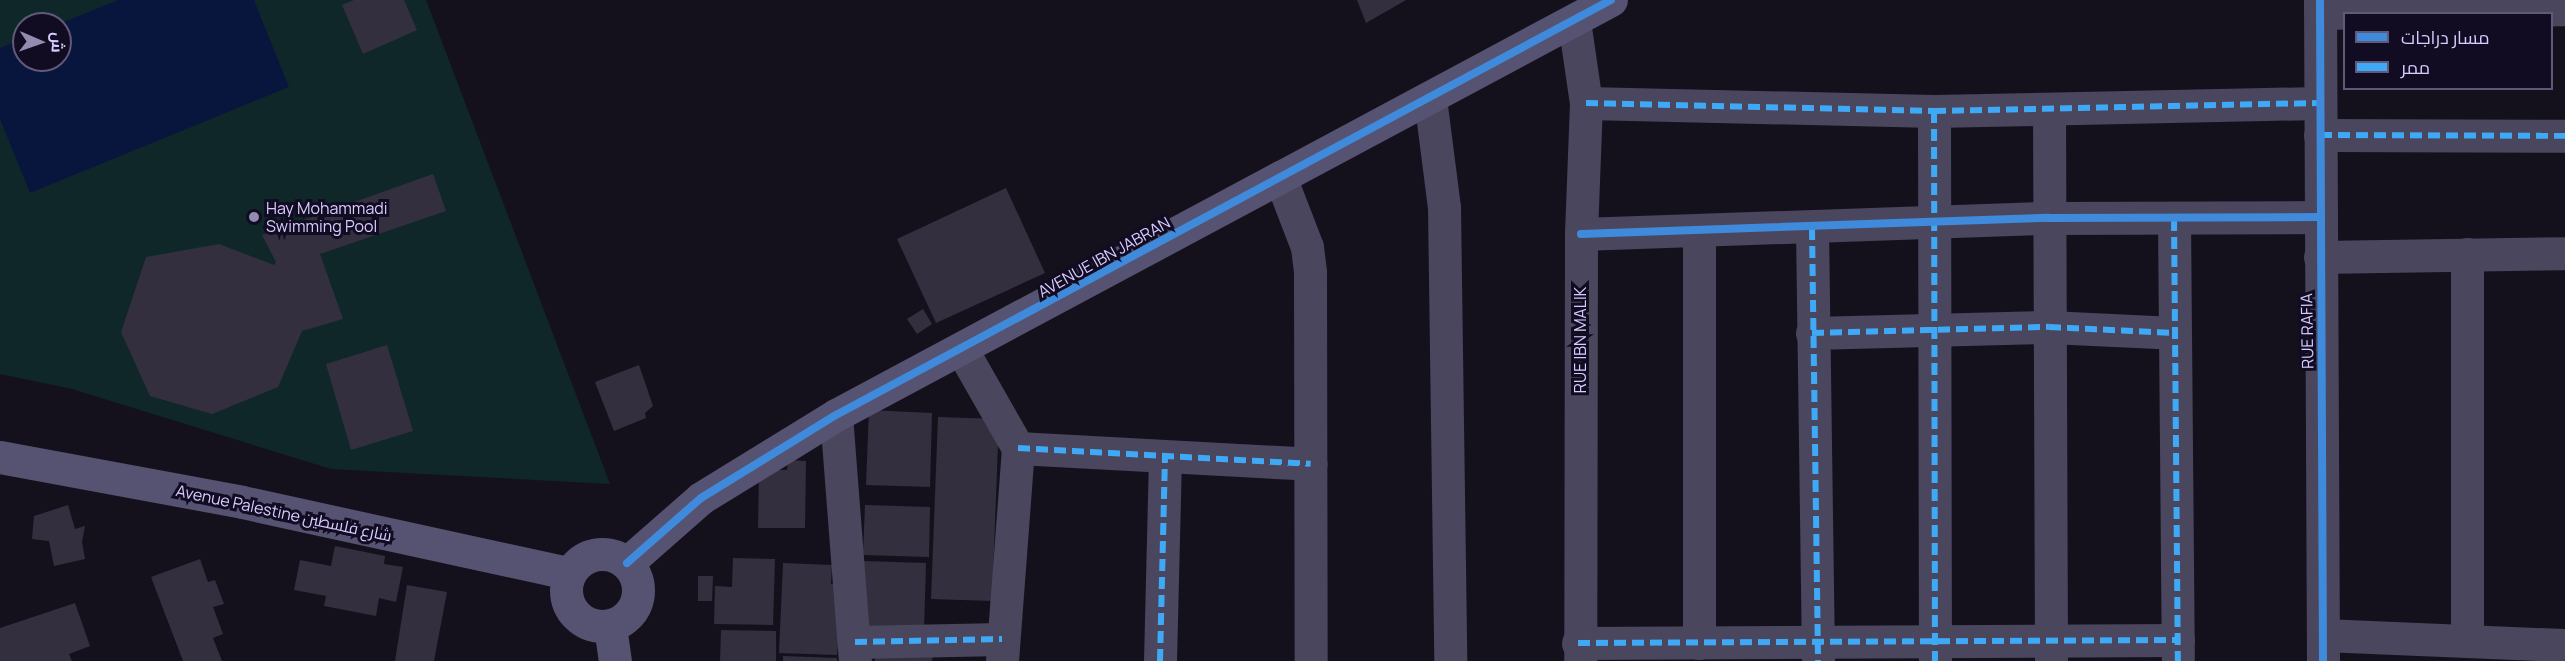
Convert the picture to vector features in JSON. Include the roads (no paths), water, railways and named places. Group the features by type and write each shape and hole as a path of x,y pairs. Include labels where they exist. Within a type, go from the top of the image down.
{"street":[{"name":"AVENUE IBN JABRAN","path":"627,563 701,498 836,415 962,350 1611,0"},
{"path":"2320,7 2565,9"},
{"name":"RUE RAFIA","path":"2320,7 2323,648"},
{"name":"RUE IBN MALIK","path":"1574,21 1586,103 1581,234 1579,656"},
{"path":"1430,99 1444,207 1450,661"},
{"path":"1586,103 1934,111 2320,103"},
{"path":"2049,109 2051,650"},
{"path":"1934,111 1931,223 1934,652"},
{"path":"2320,135 2565,136"},
{"path":"1280,177 1308,247 1311,661"},
{"path":"1581,234 1812,228 2049,218 2320,217"},
{"path":"1579,656 1699,643 1818,652 2178,651 2174,219"},
{"path":"1812,228 1818,652"},
{"path":"1699,643 1700,231"},
{"path":"2320,257 2565,253"},
{"path":"2467,254 2467,641"},
{"path":"1812,333 1933,332 2049,327 2174,333"},
{"path":"836,415 855,652 1002,650 1018,448 962,350"},
{"path":"1018,448 1165,458 1311,464"},
{"name":"Avenue Palestine شارع فلسطين","path":"0,457 242,502 568,573"},
{"path":"1160,661 1165,458"},
{"path":"603,553 627,563 638,586 637,599 630,614 610,626 593,626 578,618 568,604 565,587 568,573 590,555 603,553"},
{"path":"610,626 615,661"},
{"path":"2323,648 2467,641 2565,645"}],"water":[{"path":"118,0 254,0 289,87 30,193 0,119 0,48 12,43 12,72 72,72 72,19"}],"place":[{"name":"Hay Mohammadi Swimming Pool","path":"254,217"}]}
